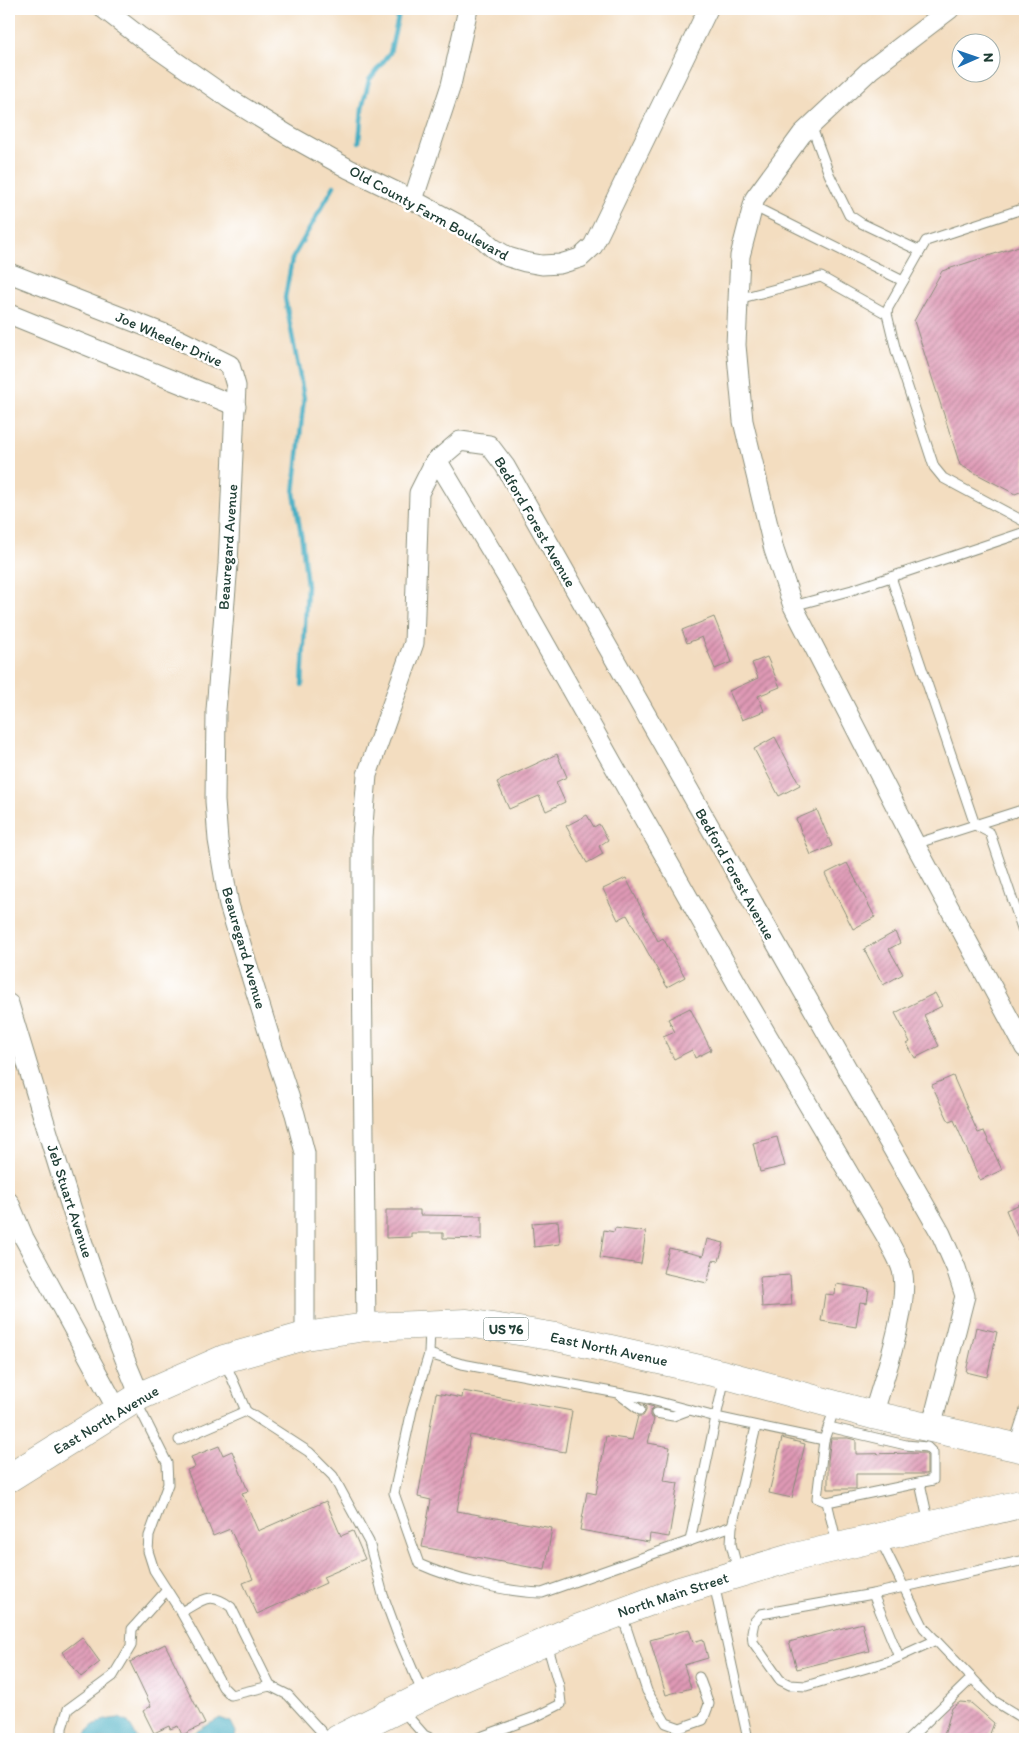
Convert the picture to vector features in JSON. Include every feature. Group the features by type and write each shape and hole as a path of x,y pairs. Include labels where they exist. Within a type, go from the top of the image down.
{"main road":[{"name":"East North Avenue","path":"9,1478 131,1402 224,1359 305,1336 366,1327 467,1323 557,1337 726,1374 832,1416 873,1415 923,1434 1019,1448"},
{"name":"North Main Street","path":"338,1739 412,1702 546,1641 673,1593 791,1558 1025,1503"}],"street":[{"name":"Old County Farm Boulevard","path":"104,9 139,36 243,107 288,135 349,169 413,200 480,236 493,248 508,257 542,265 560,264 580,258 592,246 708,9"},
{"path":"413,200 451,85 468,9"},
{"path":"950,9 870,70 811,125 802,134 755,198 740,256 736,345 743,421 774,550 793,606 915,844 1023,1039"},
{"name":"Joe Wheeler Drive","path":"9,273 178,339 230,365 236,386 236,406"},
{"path":"9,314 236,406"},
{"name":"Beauregard Avenue","path":"236,406 228,564 216,710 215,800 218,840 229,904 295,1114 305,1152 305,1336"},
{"name":"Bedford Forest Avenue","path":"436,460 460,441 489,445 505,466 941,1234 956,1268 964,1296 923,1434"},
{"path":"366,1327 362,837 367,775 414,643 419,493 436,460 528,613 741,991 887,1238 902,1271 901,1315 873,1415"},
{"name":"Jeb Stuart Avenue","path":"9,1004 62,1181 120,1351 131,1402"},
{"path":"9,1202 24,1238 131,1402"}],"lane":[{"path":"811,125 829,174 849,215 861,223 920,251"},
{"path":"753,206 903,281"},
{"path":"1025,208 939,235 926,241 888,308 887,314 896,351 934,467 943,478 1025,522"},
{"path":"738,299 821,277 887,314"},
{"path":"793,606 891,577 1025,532"},
{"path":"891,577 975,825 990,833 1025,937"},
{"path":"915,844 1025,809"},
{"path":"430,1325 429,1354 412,1410 394,1493 419,1564 441,1574 522,1592 542,1593 732,1526"},
{"path":"429,1354 462,1364 644,1398 756,1427 824,1440"},
{"path":"224,1359 246,1411 309,1452 333,1476 369,1542 399,1638 412,1702 425,1738"},
{"path":"690,1541 726,1374"},
{"path":"618,1393 640,1410"},
{"path":"131,1402 167,1463 168,1484 149,1536 148,1552 154,1570 223,1687 231,1694 270,1686"},
{"path":"656,1413 673,1416 689,1410"},
{"path":"1019,1448 1025,1410"},
{"path":"179,1440 246,1411"},
{"path":"832,1416 923,1434 927,1447 933,1453 933,1480 827,1502 817,1498 824,1440 832,1416"},
{"path":"748,1739 726,1578 732,1526 756,1427"},
{"path":"920,1483 930,1525"},
{"path":"827,1502 838,1547"},
{"path":"879,1537 924,1628 994,1701 1025,1720"},
{"path":"936,1640 890,1661 806,1686 790,1685 780,1680 753,1642 752,1632 754,1622 761,1614 904,1588 1025,1560"},
{"path":"62,1739 62,1728 68,1709 114,1676 131,1646 132,1629 167,1590"},
{"path":"873,1594 899,1657"},
{"path":"180,1612 210,1597 221,1599 231,1607 270,1686 288,1695 328,1739"},
{"path":"621,1612 647,1691 666,1723 680,1728 703,1720 709,1704 699,1677"},
{"path":"475,1739 535,1717 561,1704 559,1686 546,1641"},
{"path":"909,1739 972,1678"}],"water":[{"path":"119,1718 128,1722 138,1739 85,1739 89,1729 93,1726 108,1719"},
{"path":"220,1718 231,1722 236,1732 235,1739 183,1739"}],"building":[{"path":"1025,244 1025,490 1015,494 960,465 914,321 942,271"},
{"path":"714,617 732,662 715,669 702,637 687,643 682,630"},
{"path":"767,657 780,687 758,696 764,711 742,720 729,691 758,678 752,663"},
{"path":"775,737 800,785 779,796 754,749"},
{"path":"557,754 567,777 556,782 565,802 546,811 539,796 509,809 497,782"},
{"path":"817,810 832,846 811,855 796,819"},
{"path":"587,815 594,827 599,824 608,840 599,846 603,854 587,863 566,826"},
{"path":"847,863 875,917 853,929 825,874"},
{"path":"626,878 658,941 663,938 685,977 667,987 627,915 618,920 603,889"},
{"path":"895,932 900,943 889,949 903,974 883,985 864,949"},
{"path":"935,993 942,1006 924,1015 939,1046 915,1058 907,1044 910,1042 895,1013"},
{"path":"690,1008 711,1050 695,1058 692,1050 674,1059 663,1037 675,1032 668,1019"},
{"path":"953,1076 978,1133 984,1131 1002,1170 980,1180 954,1120 949,1122 932,1085"},
{"path":"777,1137 785,1166 760,1172 753,1143"},
{"path":"1025,1202 1025,1255 1006,1210"},
{"path":"386,1210 420,1210 420,1215 482,1216 482,1239 443,1238 443,1233 411,1233 411,1237 386,1238"},
{"path":"558,1221 560,1244 534,1247 532,1223"},
{"path":"615,1228 646,1232 641,1264 600,1258 604,1230 614,1232"},
{"path":"707,1239 724,1243 719,1261 713,1260 707,1283 663,1273 669,1248 703,1256"},
{"path":"790,1275 792,1305 762,1307 760,1277"},
{"path":"836,1284 869,1289 867,1303 860,1302 856,1327 821,1321 825,1294 835,1295"},
{"path":"976,1327 997,1332 987,1377 966,1372"},
{"path":"463,1391 572,1411 565,1452 470,1435 457,1511 552,1528 545,1570 422,1547 431,1500 418,1497 436,1393 462,1398"},
{"path":"643,1404 654,1407 650,1412 650,1416 654,1419 648,1443 670,1447 664,1481 678,1483 669,1537 650,1534 649,1542 580,1530 587,1492 596,1494 606,1436 632,1440 638,1416 643,1416 646,1411 646,1407"},
{"path":"782,1438 805,1444 792,1498 769,1493"},
{"path":"831,1438 856,1440 856,1454 925,1453 927,1456 927,1474 856,1474 856,1489 828,1489 828,1460"},
{"path":"219,1446 223,1455 232,1451 248,1491 242,1493 258,1531 326,1501 341,1536 353,1531 365,1559 323,1577 326,1583 257,1614 243,1583 253,1579 230,1529 213,1536 187,1470 195,1467 191,1457"},
{"path":"862,1623 869,1651 797,1669 789,1642"},
{"path":"689,1629 693,1642 703,1639 708,1658 684,1665 691,1688 666,1695 650,1640"},
{"path":"82,1637 100,1662 81,1677 62,1652"},
{"path":"165,1644 205,1724 182,1735 178,1726 170,1729 169,1726 154,1733 143,1711 151,1706 130,1662"},
{"path":"960,1702 971,1703 994,1723 988,1739 943,1739 952,1708"}],"waterway":[{"path":"359,142 362,109 369,80 390,53 400,9"},
{"path":"302,685 307,586 294,493 304,398 285,298 292,259 334,186"}]}
